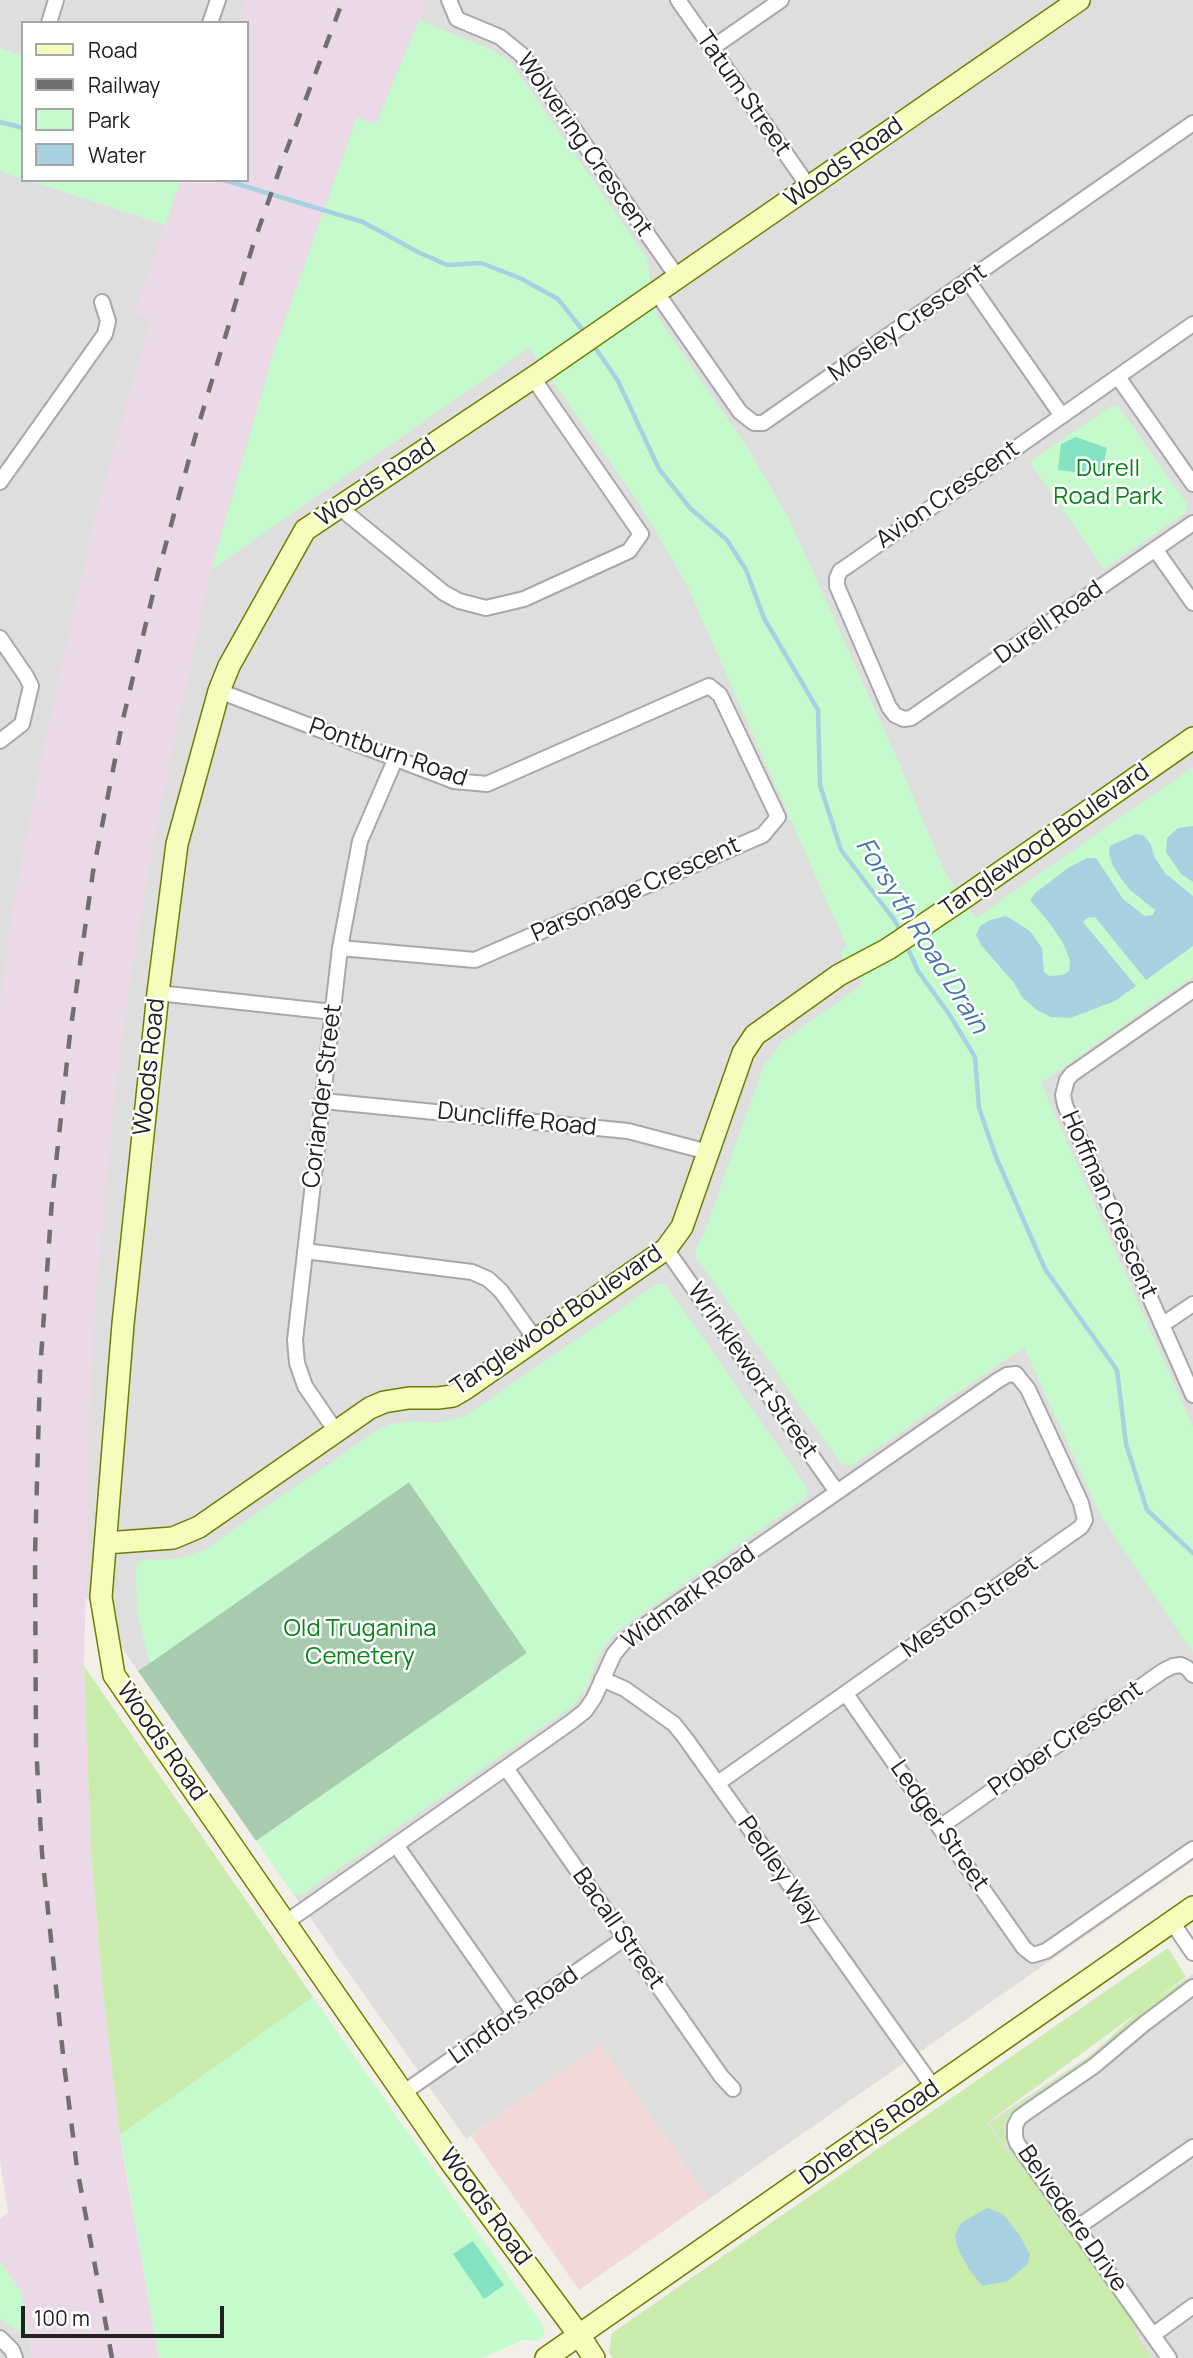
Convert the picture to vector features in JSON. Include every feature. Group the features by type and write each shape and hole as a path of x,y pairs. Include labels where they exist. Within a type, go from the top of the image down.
{"street":[{"path":"50,21 56,0"},
{"path":"211,21 218,0"},
{"name":"Wolvering Crescent","path":"449,0 457,19 500,37 522,55 678,278"},
{"name":"Tatum Street","path":"678,0 809,187"},
{"path":"712,48 781,0"},
{"name":"Woods Road","path":"1031,33 1069,0"},
{"name":"Woods Road","path":"594,2358 450,2161 114,1675 102,1597 106,1543 123,1324 158,993 177,844 219,691 229,666 305,530 657,293 1079,0"},
{"name":"Mosley Crescent","path":"657,293 740,412 754,423 763,423 1193,124"},
{"path":"968,281 1062,416"},
{"path":"0,482 105,334 108,321 102,302"},
{"name":"Avion Crescent","path":"904,719 895,715 889,707 841,596 836,578 840,571 1193,324"},
{"path":"339,507 444,593 459,601 486,608 524,600 629,551 641,534 535,376"},
{"path":"1118,376 1193,484"},
{"name":"Durell Road","path":"904,719 921,713 1193,523"},
{"path":"1155,550 1193,603"},
{"path":"0,638 29,681 31,692 22,724 0,741"},
{"name":"Pontburn Road","path":"219,691 454,781 487,784 709,686"},
{"name":"Parsonage Crescent","path":"340,948 475,960 763,835 778,817 720,695 709,686"},
{"name":"Tanglewood Boulevard","path":"106,1543 173,1538 199,1527 370,1408 384,1402 409,1398 453,1396 666,1250 682,1227 748,1042 762,1028 857,965 888,949 1193,738"},
{"name":"Coriander Street","path":"335,1430 305,1386 297,1363 295,1340 340,948 359,841 395,760"},
{"path":"158,993 333,1012"},
{"name":"Hoffman Crescent","path":"1191,995 1072,1074 1067,1080 1063,1096 1193,1395"},
{"name":"Duncliffe Road","path":"323,1101 628,1131 708,1152"},
{"name":"Wrinklewort Street","path":"666,1250 836,1492"},
{"path":"304,1251 472,1272 488,1279 501,1290 536,1340"},
{"path":"1162,1325 1193,1304"},
{"name":"Widmark Road","path":"285,1923 585,1711 594,1698 614,1654 625,1641 997,1381 1007,1375 1016,1374"},
{"name":"Meston Street","path":"718,1783 1081,1527 1085,1520 1081,1503 1028,1389 1016,1374"},
{"name":"Prober Crescent","path":"940,1827 1163,1671 1173,1665 1181,1665 1193,1675"},
{"name":"Pedley Way","path":"602,1679 625,1689 674,1724 934,2088"},
{"name":"Ledger Street","path":"846,1694 1024,1948 1033,1955 1046,1951 1193,1849"},
{"name":"Bacall Street","path":"506,1768 721,2076 733,2089"},
{"path":"396,1845 515,2015"},
{"name":"Dohertys Road","path":"546,2358 1193,1907"},
{"path":"1172,1922 1193,1953"},
{"name":"Lindfors Road","path":"403,2093 625,1938"},
{"name":"Belvedere Drive","path":"1169,2358 1079,2227 1017,2143 1015,2126 1019,2118 1094,2066 1193,1987"},
{"path":"1079,2227 1193,2147"},
{"path":"1153,2335 1193,2306"},
{"path":"0,2338 12,2350 15,2358"}],"shaded area":[{"path":"0,0 1193,0 1193,1861 709,2199 600,2045 466,2139 256,1841 527,1653 409,1482 138,1671 0,1474"},
{"path":"246,0 427,0 376,124 357,117 274,351 211,570 160,808 134,956 115,1093 95,1307 84,1666 91,1849 103,1992 122,2150 159,2358 33,2358 21,2292 0,2262 0,2219 8,2213 0,2159 0,1006 13,905 47,732 97,509 151,319 130,313 139,301 180,182 248,182 248,21 238,21"},
{"path":"1193,1974 1193,2358 1152,2358 987,2123 1091,2055 1142,2009"},
{"path":"600,2044 709,2199 579,2290 471,2136"},
{"path":"0,2262 21,2292 33,2358 0,2358"}],"green space":[{"path":"419,20 494,51 512,64 647,258 656,315 751,453 789,519 899,763 945,873 976,918 1193,767 1193,976 1041,1083 1193,1427 1193,1653 1101,1516 1024,1347 851,1466 841,1464 696,1257 696,1248 703,1236 764,1065 782,1042 863,984 840,953 847,947 687,585 641,506 529,348 211,570 274,351 357,117 376,124"},
{"path":"0,48 21,55 21,178 0,171"},
{"path":"34,182 180,182 165,225"},
{"name":"Durell Road Park","path":"1111,406 1119,407 1187,504 1185,513 1104,569 1030,462"},
{"path":"1076,437 1107,448 1101,475 1058,470 1061,444"},
{"path":"657,1284 666,1285 808,1489 806,1497 615,1633 598,1656 586,1689 571,1707 301,1895 293,1893 256,1841 527,1653 409,1482 150,1663 137,1614 136,1567 143,1560 177,1559 204,1550 390,1424 413,1421 437,1423 465,1416"},
{"name":"Old Truganina Cemetery","path":"409,1482 527,1653 256,1841 138,1671"},
{"path":"84,1666 313,1997 120,2135 103,1992 91,1849"},
{"path":"1168,1948 1186,1977 1146,2006 1186,1979 1184,1985 1144,2012 1098,2053 1007,2118 1003,2131 1009,2142 1005,2145 990,2124 1094,2053 1138,2012 987,2123 1022,2172 1007,2149 1012,2145 1063,2219 1057,2223 1061,2228 1067,2225 1140,2328 1134,2332 1152,2358 613,2358 609,2352 612,2333"},
{"path":"313,1997 545,2328 543,2337 537,2341 524,2340 481,2358 159,2358 120,2135"},
{"path":"473,2241 504,2285 484,2299 453,2254"},
{"path":"0,2262 21,2292 29,2338 0,2318"}],"water":[{"path":"1193,826 1193,882 1181,874 1166,852 1167,838 1178,828"},
{"path":"1136,834 1143,835 1150,843 1155,858 1165,873 1193,896 1193,946 1146,980 1095,917 1087,918 1083,922 1136,986 1115,1001 1070,1018 1051,1017 1037,1010 1022,997 1014,983 981,945 976,935 980,926 1006,916 1030,931 1042,948 1044,972 1049,976 1063,975 1069,971 1070,960 1063,943 1030,900 1035,893 1068,868 1087,858 1096,858 1123,899 1145,916 1153,915 1155,910 1129,889 1113,866 1109,854 1110,846"},
{"path":"987,2208 1003,2214 1030,2254 1028,2264 1008,2281 982,2286 958,2249 955,2235 961,2223"}],"waterway":[{"name":"Forsyth Road Drain","path":"0,122 21,127"},
{"name":"Forsyth Road Drain","path":"231,182 363,222 447,265 481,263 520,278 558,299 585,333"},
{"name":"Forsyth Road Drain","path":"592,343 618,381 659,469 690,508 727,540 746,570 764,618 818,710 820,785 841,850 895,921 901,933"},
{"name":"Forsyth Road Drain","path":"906,944 918,971 975,1057 979,1108 996,1157 1045,1269 1117,1370 1126,1444 1147,1510 1193,1553"}],"railway":[{"path":"112,2358 77,2168 64,2064 42,1853 36,1745 35,1555 40,1372 52,1200 70,1034 93,872 123,719 158,573 197,430 253,245 343,0"}]}
